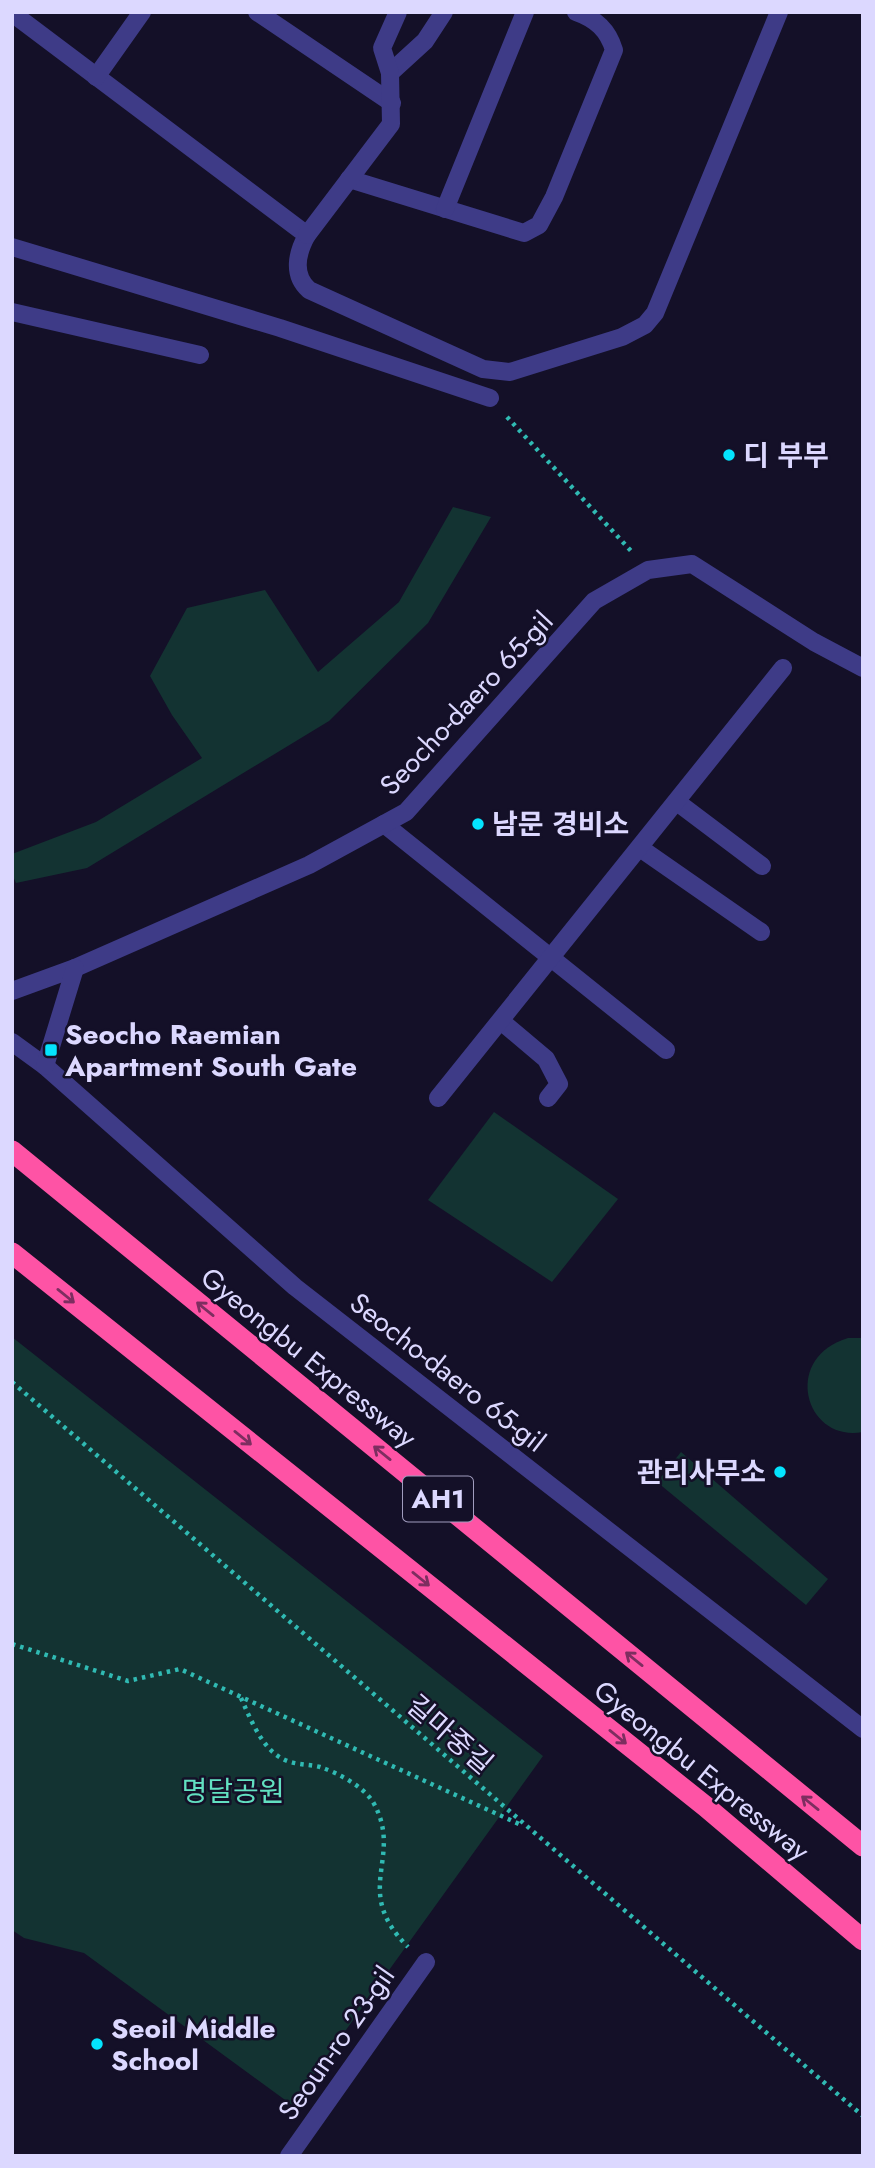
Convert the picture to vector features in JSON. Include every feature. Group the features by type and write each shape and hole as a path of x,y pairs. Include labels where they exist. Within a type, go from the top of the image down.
{"highway":[{"name":"Gyeongbu Expressway","path":"12,1151 863,1846"},
{"name":"Gyeongbu Expressway","path":"12,1253 705,1806 863,1940"}],"street":[{"path":"96,77 142,12"},
{"path":"257,12 392,103"},
{"path":"398,12 382,48 390,73 391,124 307,235 300,248 297,264 303,285 483,369 510,372 622,337 645,325 663,300 779,12"},
{"path":"390,73 425,41 444,12"},
{"path":"445,209 525,12"},
{"path":"349,179 524,233 540,225 614,50 610,34 591,18 576,12"},
{"path":"20,19 307,235"},
{"path":"12,247 280,328 490,398"},
{"path":"12,312 200,355"},
{"name":"Seocho-daero 65-gil","path":"12,991 75,968 309,865 406,812 594,601 648,570 692,564 814,642 863,668"},
{"path":"438,1098 783,667"},
{"path":"677,802 762,866"},
{"path":"384,824 667,1050"},
{"path":"640,848 761,932"},
{"path":"45,1066 75,968"},
{"path":"501,1021 546,1059 559,1084 548,1098"},
{"name":"Seocho-daero 65-gil","path":"12,1041 45,1066 295,1286 863,1729"},
{"name":"Seoun-ro 23-gil","path":"289,2156 426,1962"}],"path":[{"path":"490,398 648,570"},
{"name":"길마중길","path":"12,1382 863,2116"},
{"path":"12,1644 128,1682 180,1669 526,1828"},
{"path":"241,1697 271,1750 282,1759 322,1768 341,1777 362,1788 373,1803 384,1842 378,1886 380,1906 392,1931 426,1962"}],"green space":[{"path":"453,507 491,517 428,623 329,721 87,868 16,883 12,874 12,854 96,822 202,758 172,715 150,676 187,608 265,590 318,672 399,602"},
{"path":"494,1112 618,1199 552,1282 428,1200"},
{"name":"명달공원","path":"12,1337 543,1756 292,2105 84,1953 24,1938 12,1930"},
{"path":"848,1338 863,1338 863,1432 843,1432 827,1425 815,1412 809,1397 808,1379 814,1363 827,1348"},
{"path":"681,1452 828,1579 806,1605 657,1482"}],"place":[{"name":"디 부부","path":"729,455"},
{"name":"남문 경비소","path":"478,824"},
{"name":"Seocho Raemian Apartment South Gate","path":"51,1050"},
{"name":"관리사무소","path":"780,1472"},
{"name":"Seoil Middle School","path":"97,2044"}]}
